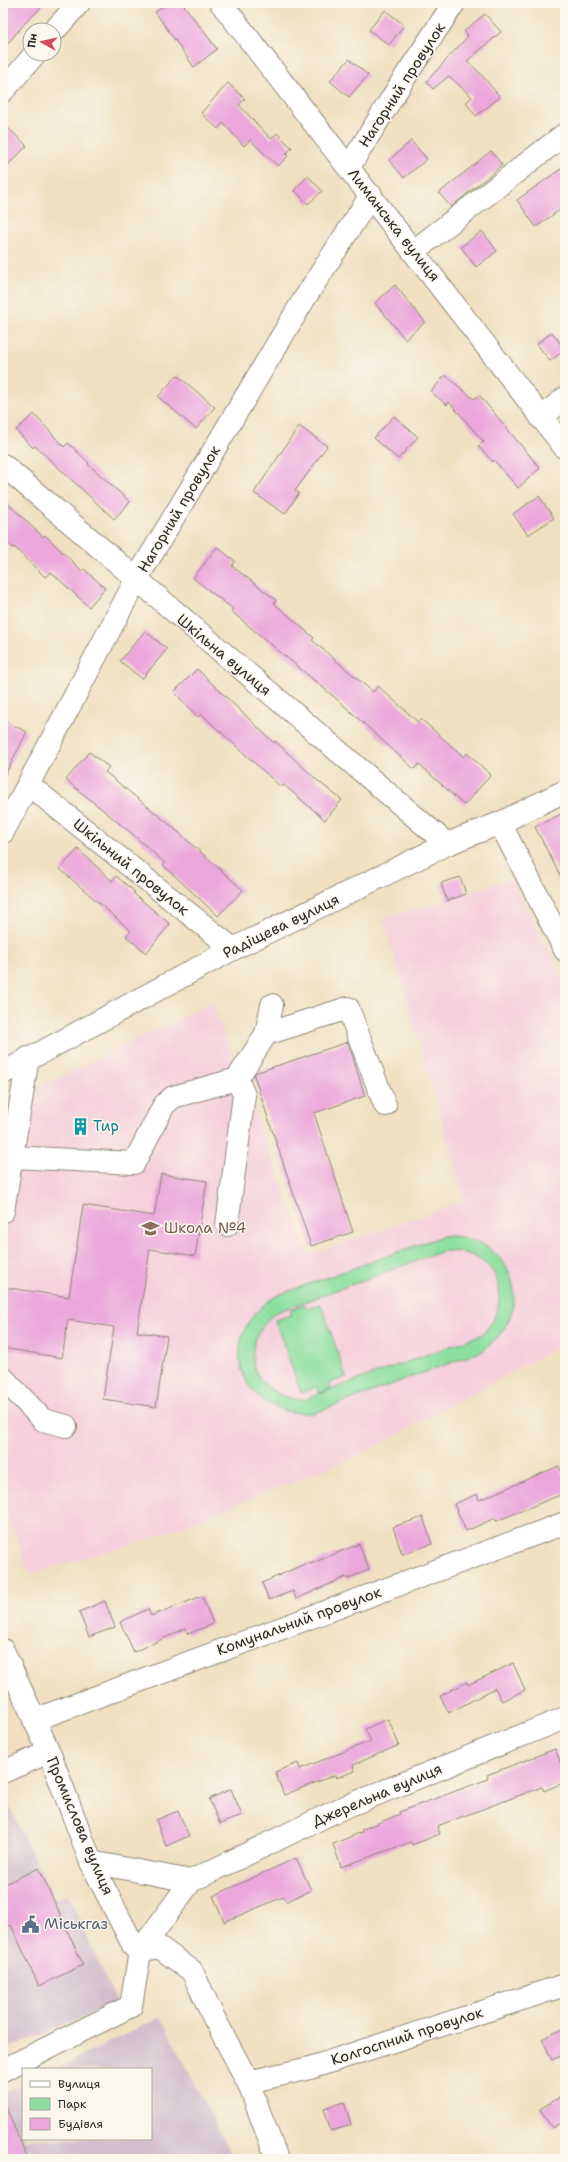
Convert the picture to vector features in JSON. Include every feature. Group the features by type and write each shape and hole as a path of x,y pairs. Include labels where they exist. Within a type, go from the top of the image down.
{"street":[{"path":"62,23 79,3"},
{"name":"Лиманська вулиця","path":"221,3 371,195 565,448"},
{"name":"Нагорний провулок","path":"349,167 405,77 454,3"},
{"path":"3,91 28,62"},
{"path":"414,251 565,134"},
{"name":"Нагорний провулок","path":"3,832 136,580 303,301 371,195"},
{"path":"541,418 565,398"},
{"name":"Шкільна вулиця","path":"3,466 447,844"},
{"name":"Шкільний провулок","path":"28,785 233,949"},
{"name":"Радіщева вулиця","path":"3,1073 28,1058 233,949 447,844 500,823 565,791"},
{"path":"500,823 565,950"},
{"path":"13,1157 134,1162 164,1105 173,1097 237,1079 266,1034 272,1005"},
{"path":"266,1034 348,1008 385,1105"},
{"path":"3,1211 28,1058"},
{"path":"227,1225 244,1095 237,1079"},
{"path":"3,1378 43,1420 66,1426"},
{"name":"Комунальний провулок","path":"34,1720 565,1523"},
{"name":"Промислова вулиця","path":"3,1650 49,1752 91,1862 134,1947 140,1951"},
{"name":"Джерельна вулиця","path":"192,1880 340,1809 565,1718"},
{"path":"3,1772 49,1752"},
{"path":"3,2070 131,2006 140,1951 192,1880 91,1862"},
{"path":"140,1951 159,1947 192,1971 214,2018 248,2082 277,2159"},
{"name":"Колгоспний провулок","path":"248,2082 310,2068 565,1985"}],"shaded area":[{"name":"Школа №4","path":"511,878 565,983 565,1343 356,1457 146,1540 30,1574 3,1503 3,1105 212,1002 309,1255 465,1201 383,918 446,901"},
{"path":"3,1793 53,1899 68,1895 117,2003 3,2050"},
{"path":"161,2017 234,2159 3,2159 3,2094 22,2084 22,2140 152,2140 152,2068 56,2068"}],"green space":[{"path":"443,1236 468,1239 488,1248 503,1262 511,1279 514,1298 510,1317 499,1336 480,1352 314,1413 288,1411 266,1402 251,1388 242,1370 240,1351 245,1330 257,1311 278,1295","holes":["443,1251 461,1252 476,1258 488,1266 496,1277 499,1290 499,1304 493,1319 483,1334 303,1400 285,1397 271,1390 261,1380 255,1368 253,1355 255,1341 262,1327 274,1313"]},
{"path":"321,1304 346,1377 329,1383 331,1389 319,1393 317,1387 301,1393 275,1320 291,1315 290,1310 305,1305 306,1309"}],"building":[{"path":"3,3 46,3 26,22 22,22 22,27 3,49"},
{"path":"168,3 182,3 217,49 194,67 155,12"},
{"path":"385,10 404,25 389,45 369,30"},
{"path":"485,14 501,32 467,61 479,72 500,97 476,116 466,103 472,97 449,76 433,89 426,82 468,36 464,31"},
{"path":"349,59 368,75 349,97 330,81"},
{"path":"228,83 245,99 239,105 271,139 277,133 292,148 286,154 288,156 278,166 250,140 244,146 223,123 218,129 201,113"},
{"path":"3,123 27,146 3,170"},
{"path":"411,141 427,159 404,178 389,160"},
{"path":"491,151 502,165 451,207 439,193"},
{"path":"565,166 565,206 536,227 517,200"},
{"path":"308,176 322,191 308,204 294,190"},
{"path":"482,231 497,251 476,267 461,247"},
{"path":"395,285 425,322 405,339 375,303"},
{"path":"552,332 565,350 550,361 537,344"},
{"path":"177,375 215,407 196,429 158,397"},
{"path":"445,375 474,399 479,395 540,468 518,488 494,460 493,462 478,446 484,442 449,402 447,405 431,392"},
{"path":"34,414 64,447 68,443 89,463 88,464 130,502 114,519 35,446 33,448 16,430"},
{"path":"394,416 418,437 398,459 374,438"},
{"path":"299,426 327,446 295,491 299,493 285,514 254,493"},
{"path":"539,496 554,518 528,535 513,514"},
{"path":"3,499 43,537 45,535 82,571 84,569 105,588 89,607 51,572 45,577 14,547 13,548 3,539"},
{"path":"217,547 235,561 232,566 276,600 274,603 314,638 312,640 373,692 378,686 418,722 421,719 464,757 467,753 491,775 464,805 419,764 414,769 339,701 231,611 233,609 193,578"},
{"path":"145,631 167,649 142,679 120,661"},
{"path":"197,669 274,743 275,741 318,781 342,800 325,820 284,785 281,787 201,714 198,717 174,692"},
{"path":"3,720 27,732 3,779"},
{"path":"89,752 109,767 105,772 169,824 243,890 218,916 163,865 165,863 130,832 66,780"},
{"path":"565,812 565,885 535,827"},
{"path":"78,849 112,881 116,876 135,892 133,893 170,924 146,953 126,936 131,931 60,869"},
{"path":"460,877 466,894 447,901 441,883"},
{"path":"348,1042 365,1096 314,1113 353,1232 311,1246 254,1076 255,1073"},
{"path":"161,1174 207,1181 195,1256 150,1249 137,1332 167,1336 156,1407 103,1399 114,1327 68,1320 62,1358 3,1348 3,1287 69,1297 83,1205 154,1216"},
{"path":"559,1466 565,1480 565,1493 496,1521 495,1518 466,1531 454,1504 477,1494 479,1500"},
{"path":"423,1517 432,1544 402,1554 393,1527"},
{"path":"359,1544 369,1570 347,1579 346,1577 296,1599 293,1591 269,1600 262,1583 309,1562 310,1564"},
{"path":"202,1596 213,1624 188,1634 186,1628 134,1652 120,1622 148,1609 151,1616"},
{"path":"105,1601 115,1627 89,1637 79,1612"},
{"path":"513,1663 525,1690 502,1701 495,1688 449,1713 440,1696 467,1682 468,1685"},
{"path":"388,1719 399,1745 353,1765 355,1771 336,1778 335,1775 284,1795 275,1772 298,1763 300,1769 371,1741 365,1729"},
{"path":"555,1749 565,1774 565,1782 544,1791 542,1787 437,1826 440,1834 412,1845 411,1842 341,1867 333,1844 362,1832 361,1830 400,1814 399,1812 488,1779 487,1775"},
{"path":"231,1789 242,1815 220,1824 209,1799"},
{"path":"178,1811 189,1836 166,1846 156,1820"},
{"path":"296,1858 311,1890 286,1902 283,1897 224,1922 213,1896"},
{"path":"39,1868 83,1965 39,1986 11,1925 3,1928 3,1885"},
{"path":"565,2028 565,2054 552,2060 542,2039"},
{"path":"565,2094 565,2120 552,2128 540,2109"},
{"path":"3,2101 28,2159 3,2159"},
{"path":"344,2102 351,2125 331,2131 324,2108"}],"place":[{"name":"Тир","path":"80,1126"},
{"name":"Школа №4","path":"151,1228"},
{"name":"Міськгаз","path":"31,1924"}]}
